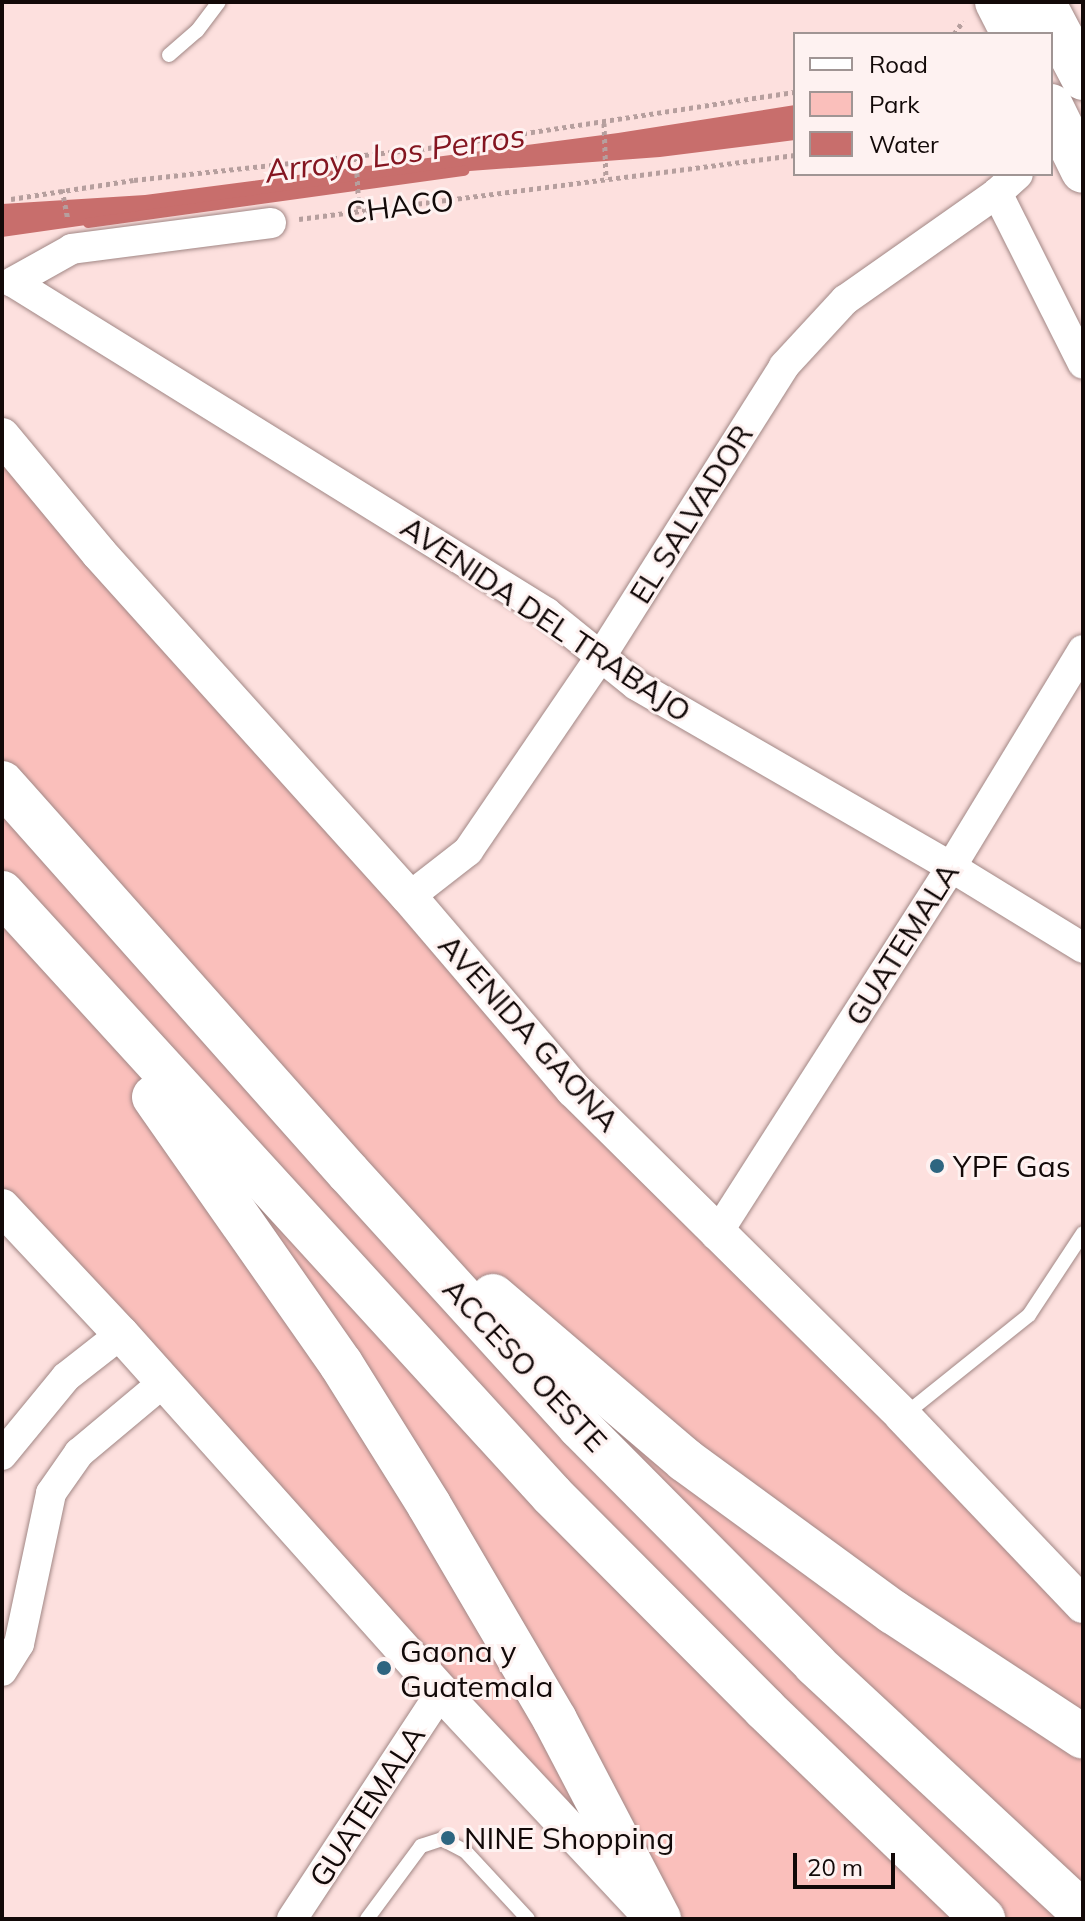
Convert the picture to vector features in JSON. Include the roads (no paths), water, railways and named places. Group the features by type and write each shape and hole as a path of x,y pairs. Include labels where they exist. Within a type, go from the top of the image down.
{"main road":[{"path":"1015,15 1034,32"},
{"path":"1053,48 1080,72"},
{"path":"1062,125 1083,171"},
{"name":"ACCESO OESTE","path":"2,783 580,1427 815,1664 1083,1913"},
{"path":"2,893 552,1495 983,1919"},
{"path":"33,929 341,1364 497,1616 656,1919"},
{"path":"348,1172 685,1460 893,1612 1083,1737"}],"street":[{"path":"1008,184 1083,364"},
{"name":"EL SALVADOR","path":"409,897 468,851 601,656 784,366 845,300 1008,184"},
{"name":"AVENIDA DEL TRABAJO","path":"271,223 72,249 13,282 547,613 636,685 951,867 1083,948"},
{"name":"AVENIDA GAONA","path":"2,436 99,553 409,897 573,1089 716,1235 903,1416 1083,1605"},
{"name":"GUATEMALA","path":"716,1235 951,867 1083,650"},
{"path":"2,1207 121,1334 441,1692 656,1919"},
{"path":"2,1455 66,1377 121,1334"},
{"path":"2,1671 19,1644 51,1493 79,1453 164,1382"},
{"name":"GUATEMALA","path":"292,1919 441,1692"}],"lane":[{"path":"169,55 197,31 219,2"},
{"path":"903,1416 1029,1315 1083,1233"},
{"path":"367,1919 421,1846 442,1839 466,1852 528,1919"}],"water":[{"path":"793,105 793,140 660,157 456,172 2,237 2,204 145,195 618,133"}],"waterway":[{"name":"Arroyo Los Perros","path":"88,223 464,171"}],"place":[{"name":"YPF Gas","path":"937,1166"},
{"name":"Gaona y Guatemala","path":"384,1668"},
{"name":"NINE Shopping","path":"448,1838"}]}
